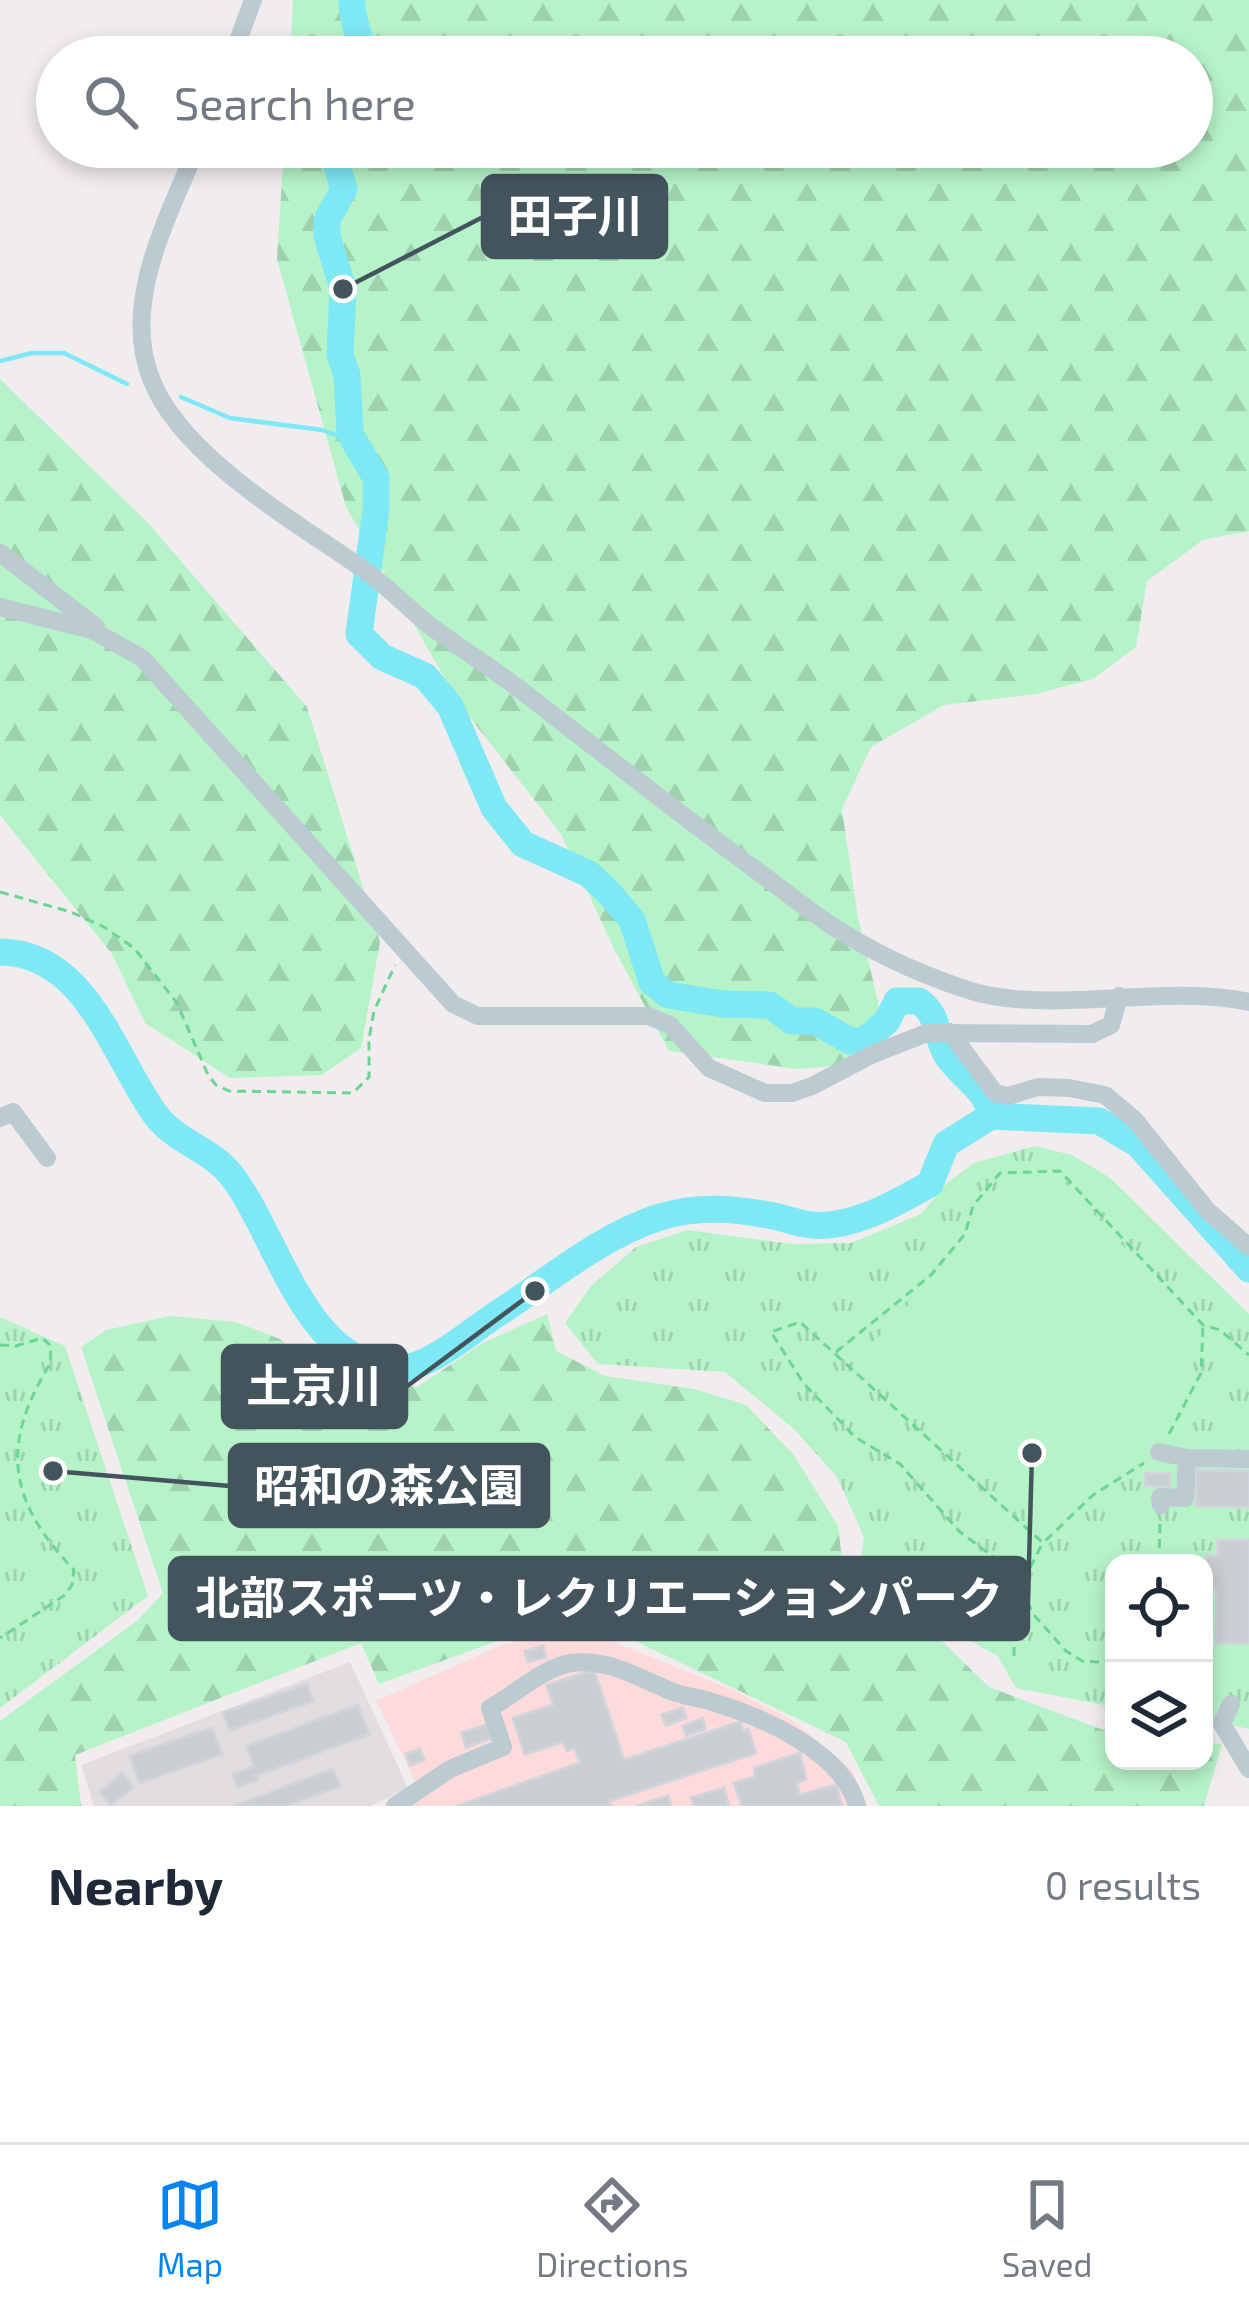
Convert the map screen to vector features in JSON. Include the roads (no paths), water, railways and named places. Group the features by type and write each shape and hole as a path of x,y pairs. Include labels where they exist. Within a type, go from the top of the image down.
{"street":[{"path":"240,36 254,0"},
{"path":"189,168 157,246 142,305 140,338 152,382 177,423 227,470 842,933 910,969 975,992 1025,998 1119,996 1249,1002"},
{"path":"0,553 116,643"},
{"path":"0,607 92,630 142,658 460,1009 478,1016 648,1016 661,1020 709,1068 765,1093 791,1093 873,1054 940,1032 1092,1034 1111,1024 1119,996"},
{"path":"940,1032 995,1093 1008,1096 1039,1087 1105,1096 1135,1120 1207,1210 1249,1247"},
{"path":"0,1118 13,1112 47,1157"},
{"path":"1159,1452 1187,1458 1249,1459"},
{"path":"1161,1505 1160,1497 1185,1498 1187,1458"},
{"path":"395,1806 450,1769 503,1747 490,1708 567,1663 602,1664 636,1674 679,1694 715,1702 809,1746 832,1762 849,1784 857,1806"},
{"path":"1231,1704 1222,1724 1249,1769"}],"waterway":[{"path":"352,0 358,36"},
{"path":"338,168 344,189 327,220 327,236 343,289 340,355 347,375 350,434 376,478 359,634 382,657 425,676 450,706 494,808 523,844 589,874 608,892 632,920 652,982 668,995 770,1005 792,1021 815,1021 850,1041 864,1041 887,1021 897,1001 919,1001 933,1018 945,1052 984,1097 991,1116"},
{"path":"0,361 32,353 64,353 127,384"},
{"path":"181,397 230,418 322,430 353,441"},
{"path":"0,952 30,957 55,969 76,988 163,1124 232,1176 319,1326 342,1349 370,1364 403,1368 426,1361 596,1247 660,1217 727,1210 827,1225 873,1213 930,1184 946,1144 991,1116"},
{"path":"991,1116 1099,1121 1138,1144 1249,1269"}],"place":[{"name":"田子川","path":"343,289"},
{"name":"土京川","path":"535,1291"},
{"name":"北部スポーツ・レクリエーションパーク","path":"1032,1453"},
{"name":"昭和の森公園","path":"53,1471"}]}
